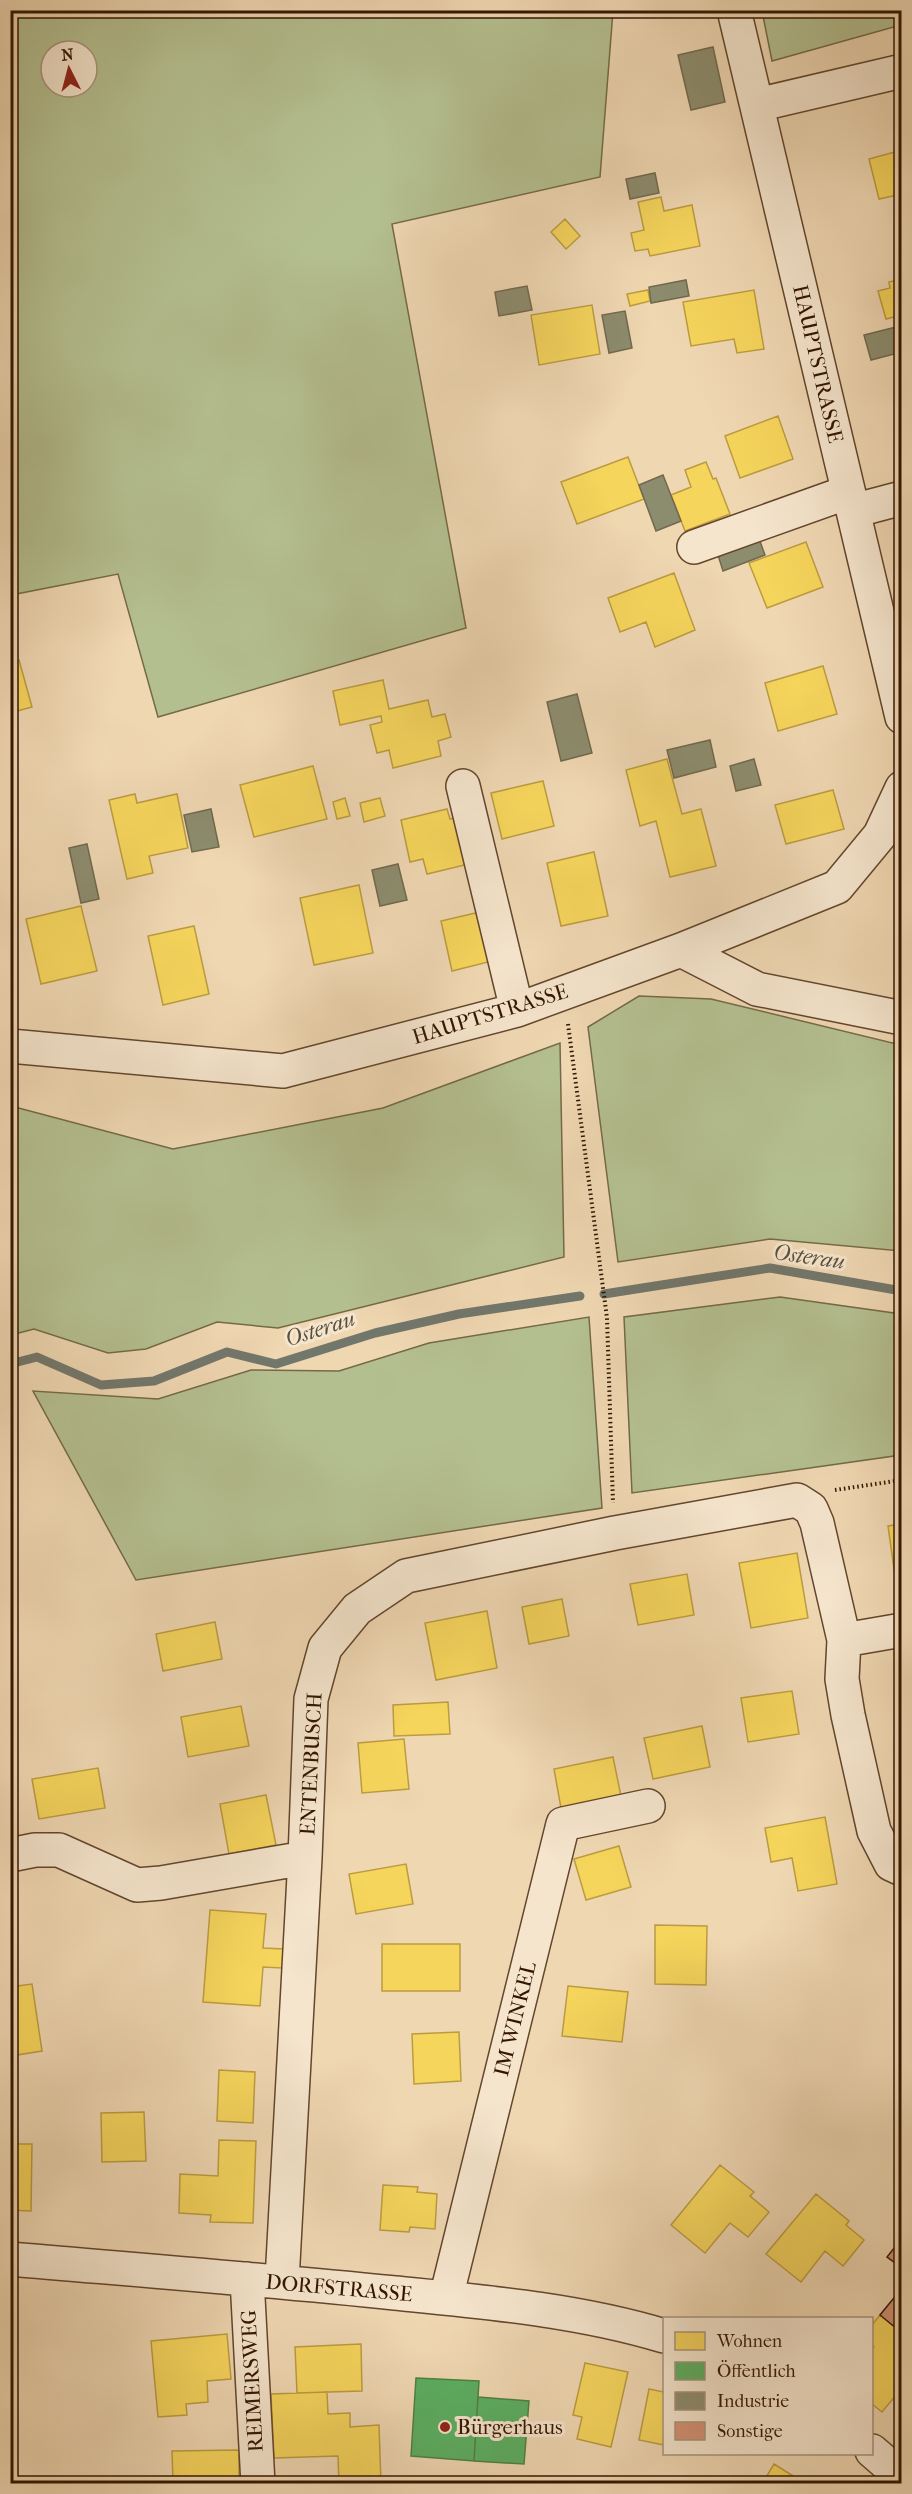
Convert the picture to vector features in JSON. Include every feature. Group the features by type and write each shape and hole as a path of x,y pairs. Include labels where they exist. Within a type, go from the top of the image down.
{"street":[{"name":"HAUPTSTRASSE","path":"734,10 902,717"},
{"path":"757,105 902,71"},
{"path":"694,547 851,501 902,498"},
{"path":"463,786 517,1010"},
{"name":"HAUPTSTRASSE","path":"10,1046 283,1071 517,1010 681,950 837,887 880,835 902,788"},
{"path":"681,950 757,989 902,1018"},
{"path":"797,1500 811,1509 818,1523 844,1640 842,1679 845,1697 874,1830 891,1864 902,1869"},
{"name":"ENTENBUSCH","path":"282,2281 305,1858 311,1699 325,1648 357,1610 406,1576 615,1533 797,1500"},
{"path":"844,1640 902,1630"},
{"name":"IM WINKEL","path":"446,2298 563,1824 648,1806"},
{"path":"10,1855 35,1850 59,1850 137,1885 161,1883 305,1858"},
{"name":"DORFSTRASSE","path":"10,2259 282,2281 446,2298 618,2323 663,2336"},
{"name":"REIMERSWEG","path":"247,2279 258,2484"},
{"path":"873,2452 902,2477"}],"path":[{"path":"567,1019 607,1318 615,1533"},
{"path":"797,1500 815,1493 902,1480"}],"green space":[{"path":"11,10 613,11 600,177 392,224 466,628 158,717 118,574 11,595"},
{"path":"762,11 901,11 901,25 772,61"},
{"path":"639,996 711,999 901,1045 901,1251 770,1239 618,1262 588,1027"},
{"path":"560,1043 564,1257 278,1328 217,1322 146,1349 108,1353 34,1329 11,1335 11,1106 173,1149 383,1108"},
{"path":"780,1297 901,1314 901,1455 632,1493 624,1317"},
{"path":"589,1317 602,1508 136,1580 33,1391 158,1399 251,1370 339,1371 429,1343"}],"building: Wohnen":[{"path":"902,150 902,194 879,199 869,159"},
{"path":"661,197 664,211 692,205 700,246 650,256 648,249 635,251 631,233 644,230 638,202"},
{"path":"565,219 580,236 566,249 551,232"},
{"path":"902,279 902,322 899,322 898,316 886,319 878,291 890,288 889,282"},
{"path":"648,290 650,301 630,306 627,294"},
{"path":"754,290 764,349 737,353 734,339 691,346 683,302"},
{"path":"592,305 600,354 539,365 531,315"},
{"path":"778,416 793,459 740,478 725,436"},
{"path":"628,457 644,499 577,524 561,482"},
{"path":"706,462 713,479 716,478 730,514 685,531 671,495 691,487 685,470"},
{"path":"806,542 823,587 767,608 749,563"},
{"path":"674,573 695,630 655,647 646,622 620,632 608,598"},
{"path":"19,660 32,707 10,713 10,662"},
{"path":"823,666 837,714 778,731 765,683"},
{"path":"383,680 389,709 428,700 432,717 445,714 451,737 438,741 441,756 393,768 389,750 377,753 370,725 382,722 381,716 340,725 333,691"},
{"path":"667,759 682,814 701,809 716,866 670,877 656,821 640,826 626,770"},
{"path":"313,766 327,819 254,837 240,785"},
{"path":"543,781 554,826 502,839 491,793"},
{"path":"833,790 844,829 786,844 775,805"},
{"path":"135,794 137,803 177,794 188,848 149,856 153,873 127,879 109,800"},
{"path":"345,798 350,816 337,819 333,802"},
{"path":"380,798 385,816 364,822 360,803"},
{"path":"447,809 450,819 463,816 473,863 427,874 423,859 410,862 401,820"},
{"path":"594,852 608,916 561,926 547,863"},
{"path":"359,885 373,953 314,965 300,898"},
{"path":"81,906 97,971 41,984 26,919"},
{"path":"480,912 492,961 452,971 441,921"},
{"path":"194,926 209,994 163,1005 148,936"},
{"path":"902,1524 902,1575 895,1576 888,1526"},
{"path":"797,1553 808,1618 751,1628 739,1563"},
{"path":"687,1574 694,1615 638,1625 630,1584"},
{"path":"562,1599 569,1636 529,1644 522,1607"},
{"path":"487,1611 497,1668 436,1680 425,1623"},
{"path":"215,1622 222,1659 163,1671 156,1634"},
{"path":"792,1691 799,1734 748,1742 741,1698"},
{"path":"448,1702 450,1734 394,1736 393,1705"},
{"path":"241,1706 249,1746 188,1757 181,1717"},
{"path":"702,1726 710,1767 653,1779 644,1738"},
{"path":"404,1739 409,1789 362,1793 358,1743"},
{"path":"613,1757 621,1796 561,1808 554,1769"},
{"path":"98,1768 105,1808 39,1819 32,1779"},
{"path":"266,1795 276,1845 229,1854 220,1804"},
{"path":"825,1817 837,1884 798,1891 792,1858 771,1862 765,1828"},
{"path":"619,1846 631,1887 586,1900 574,1859"},
{"path":"406,1864 413,1904 356,1914 349,1874"},
{"path":"210,1910 266,1914 263,1948 284,1949 282,1968 263,1967 260,2006 203,2002"},
{"path":"655,1925 707,1926 706,1985 655,1984"},
{"path":"382,1944 460,1944 460,1991 382,1991"},
{"path":"32,1984 42,2051 10,2056 10,1987"},
{"path":"568,1986 628,1992 622,2042 562,2036"},
{"path":"459,2032 461,2081 414,2084 412,2034"},
{"path":"219,2070 255,2072 253,2123 217,2121"},
{"path":"144,2112 146,2161 102,2162 101,2113"},
{"path":"219,2140 256,2141 253,2223 210,2222 211,2215 179,2213 180,2174 218,2176"},
{"path":"10,2144 32,2144 31,2211 10,2210"},
{"path":"720,2165 754,2192 750,2196 769,2212 748,2237 730,2223 705,2253 671,2225"},
{"path":"383,2185 418,2187 417,2192 437,2194 435,2229 410,2227 409,2232 380,2230"},
{"path":"816,2194 849,2221 846,2225 864,2240 843,2266 825,2251 801,2282 766,2254"},
{"path":"880,2315 902,2333 902,2388 882,2412 873,2405 873,2324"},
{"path":"227,2334 231,2379 207,2381 208,2402 186,2404 187,2415 158,2417 151,2341"},
{"path":"361,2344 362,2391 297,2393 295,2347"},
{"path":"585,2363 628,2372 611,2447 577,2439 582,2417 573,2415"},
{"path":"649,2389 663,2392 663,2445 639,2440"},
{"path":"327,2392 328,2414 350,2413 350,2427 379,2425 381,2484 339,2484 338,2456 274,2458 271,2394"},
{"path":"239,2450 239,2484 173,2484 172,2451"},
{"path":"774,2464 806,2484 762,2484"}],"building: Öffentlich":[{"name":"Bürgerhaus","path":"416,2378 479,2381 474,2461 411,2456"},
{"path":"478,2397 529,2401 524,2464 474,2461"}],"building: Industrie":[{"path":"713,47 725,102 691,110 678,55"},
{"path":"655,173 659,193 630,199 626,179"},
{"path":"686,280 689,296 651,303 649,287"},
{"path":"527,286 532,310 499,316 495,292"},
{"path":"625,311 632,348 609,353 602,315"},
{"path":"900,326 902,352 871,360 864,335"},
{"path":"663,475 681,521 656,531 639,485"},
{"path":"758,536 765,555 723,571 717,552"},
{"path":"577,694 592,753 561,761 547,702"},
{"path":"710,740 716,767 674,778 667,750"},
{"path":"754,759 761,785 736,791 730,766"},
{"path":"211,809 219,847 192,852 184,815"},
{"path":"87,844 99,899 81,903 69,848"},
{"path":"398,864 407,900 380,906 372,870"}],"building: Sonstige":[{"path":"902,2238 902,2268 887,2257"},
{"path":"902,2288 902,2333 880,2315"}],"waterway":[{"name":"Osterau","path":"604,1294 770,1268 902,1291"},
{"name":"Osterau","path":"10,1364 37,1357 101,1385 154,1381 227,1352 276,1364 375,1333 459,1314 580,1296"}],"place":[{"name":"Bürgerhaus","path":"445,2427"}]}
